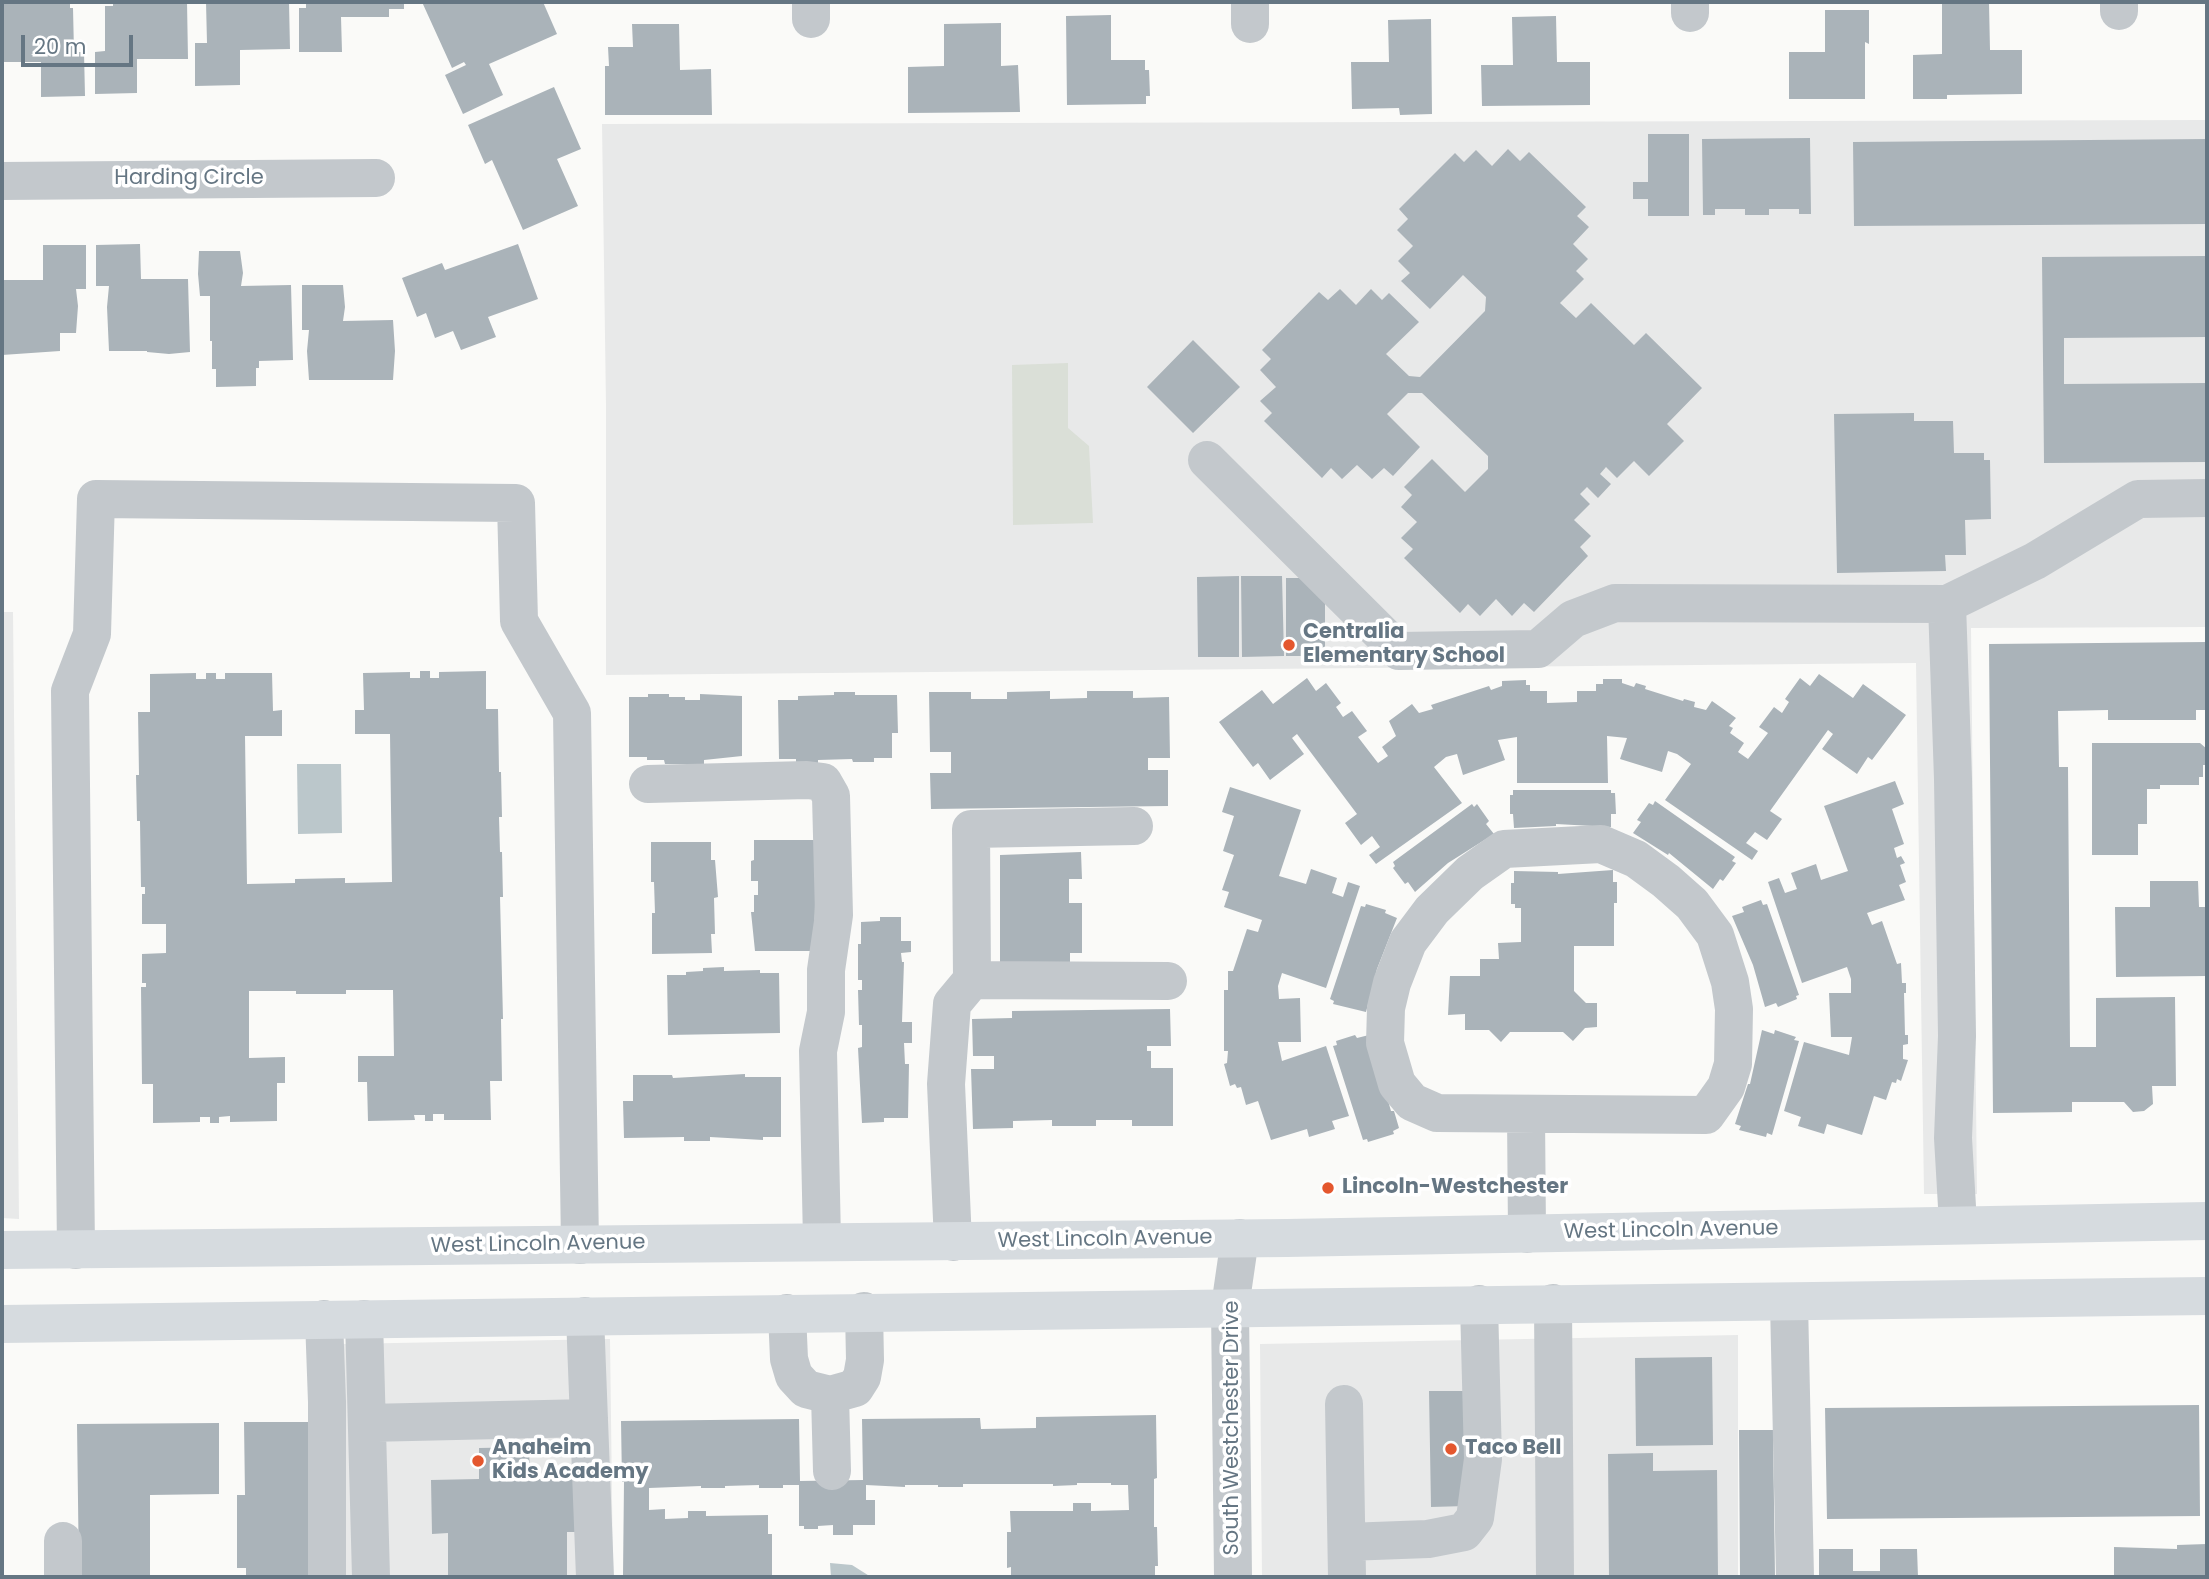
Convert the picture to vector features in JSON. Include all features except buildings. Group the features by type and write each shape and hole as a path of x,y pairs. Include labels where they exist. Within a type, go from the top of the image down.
{"main road":[{"name":"West Lincoln Avenue","path":"2,1250 822,1241 953,1242 2207,1221"},
{"path":"2,1324 2207,1296"}],"street":[{"name":"Harding Circle","path":"2,181 376,178"},
{"path":"1207,460 1399,651 1538,649 1573,619 1615,603 1947,604 2035,561 2138,499 2207,498"},
{"path":"76,1250 71,691 92,634 96,499 516,503 519,621 572,713 580,1245"},
{"path":"1947,604 1957,1036 1953,1138 1958,1224"},
{"path":"648,784 807,780 823,782 831,796 834,915 826,970 826,1012 818,1051 822,1241"},
{"path":"953,1242 946,1084 952,1004 972,980 971,829 1134,826"},
{"path":"1601,844 1636,859 1666,881 1692,904 1715,935 1730,982 1734,1009 1733,1064 1726,1087 1706,1115 1536,1114 1437,1113 1412,1102 1397,1084 1385,1043 1386,1008 1392,983 1408,943 1432,910 1469,873 1504,849 1601,844"},
{"path":"972,980 1168,981"},
{"path":"1536,1114 1538,1234"},
{"name":"South Westchester Drive","path":"1233,1577 1230,1307 1240,1238"},
{"path":"1789,1301 1795,1577"},
{"path":"1553,1303 1555,1577"},
{"path":"1345,1404 1347,1560 1464,1532 1475,1518 1483,1459 1479,1304"},
{"path":"786,1313 789,1359 794,1376 806,1390 830,1395 846,1392 860,1383 864,1370 864,1311"},
{"path":"585,1316 595,1577"},
{"path":"364,1319 371,1577"},
{"path":"324,1320 327,1577"},
{"path":"830,1395 832,1471"},
{"path":"367,1423 589,1418"}],"shaded area":[{"name":"Centralia Elementary School","path":"2207,120 2207,627 1971,628 1977,1194 1924,1194 1916,663 606,675 602,124"},
{"path":"1068,363 1068,428 1089,446 1093,523 1013,525 1012,365"},
{"path":"2,612 13,612 19,1219 2,1218"},
{"path":"297,764 341,764 342,833 298,834"},
{"path":"1738,1335 1738,1577 1262,1577 1260,1344"},
{"name":"Anaheim Kids Academy","path":"610,1339 613,1577 345,1577 342,1344"},
{"path":"830,1563 852,1565 871,1577 831,1577"}],"place":[{"name":"Centralia Elementary School","path":"1289,645"},
{"name":"Lincoln-Westchester","path":"1328,1188"},
{"name":"Taco Bell","path":"1451,1449"},
{"name":"Anaheim Kids Academy","path":"478,1461"}]}
